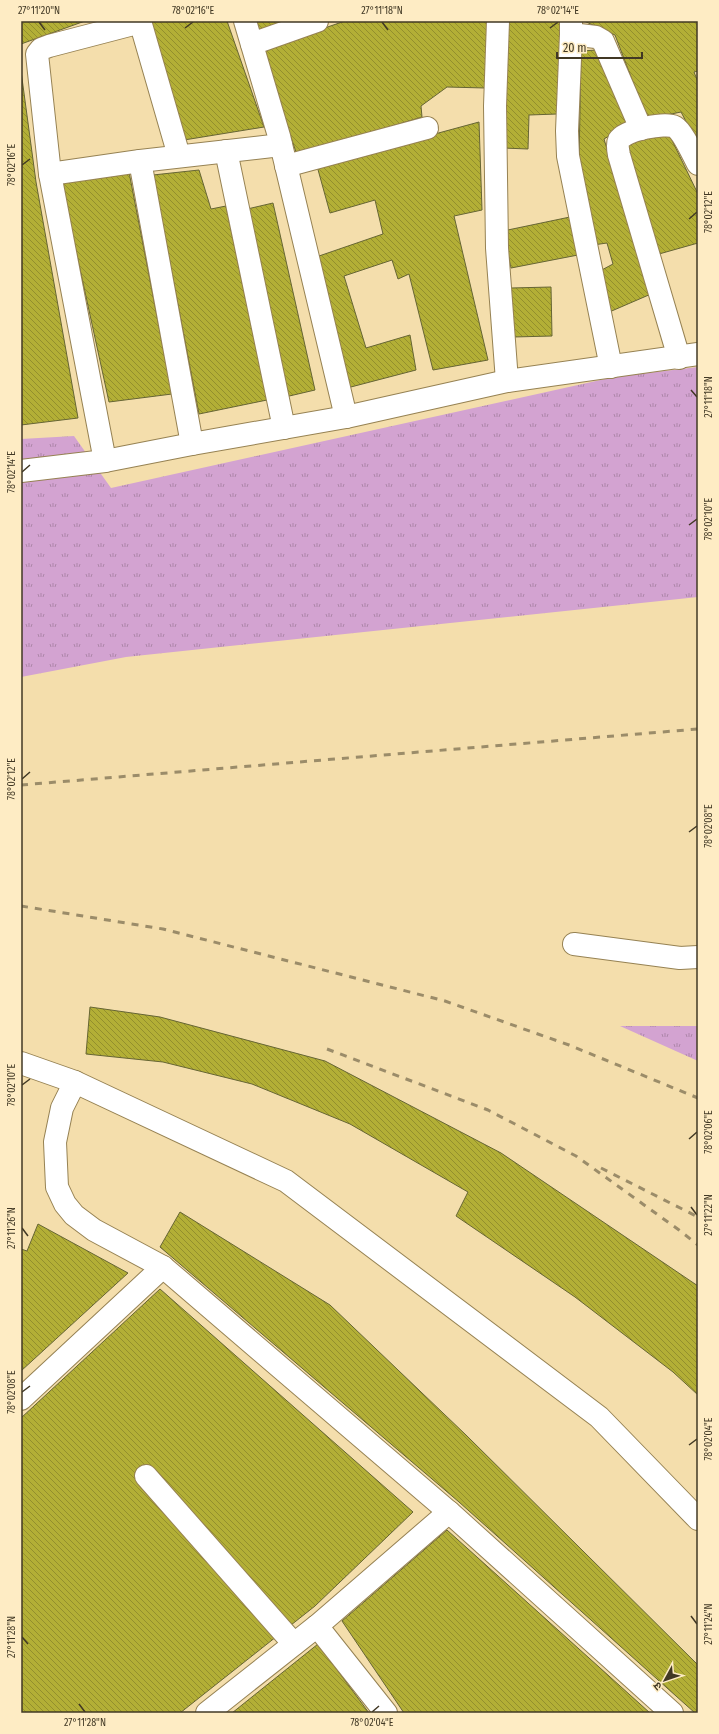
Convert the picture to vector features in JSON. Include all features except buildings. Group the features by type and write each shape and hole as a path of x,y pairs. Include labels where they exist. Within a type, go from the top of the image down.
{"street":[{"path":"105,461 50,174 37,54 41,49 49,46 140,21 179,156"},
{"path":"245,21 281,145 346,417"},
{"path":"252,44 318,21"},
{"path":"498,21 495,106 497,248 507,381"},
{"path":"611,367 568,156 567,130 571,28 603,41 641,129"},
{"path":"21,471 105,461 346,417 507,381 688,356 619,155 619,139 624,135 641,129 662,125 670,126 676,128 698,164"},
{"path":"286,166 427,128"},
{"path":"50,174 179,156 281,145"},
{"path":"226,151 284,428"},
{"path":"140,161 192,444"},
{"path":"574,944 680,958 698,957"},
{"path":"21,1063 75,1082 286,1181 599,1417 698,1519"},
{"path":"75,1082 62,1108 55,1142 57,1186 65,1204 74,1215 94,1230 164,1268 449,1512 672,1713"},
{"path":"21,1399 164,1268"},
{"path":"146,1476 294,1644"},
{"path":"211,1712 317,1626 449,1512"},
{"path":"317,1626 386,1713"}],"green space":[{"path":"698,367 698,597 126,657 21,677 21,439 74,436 111,488 614,377"},
{"path":"620,1026 698,1026 698,1061"}],"railway":[{"path":"21,785 698,729"},
{"path":"21,906 163,929 445,1001 569,1045 698,1098"},
{"path":"327,1049 488,1110 576,1156 698,1245"},
{"path":"601,1168 698,1217"}]}
